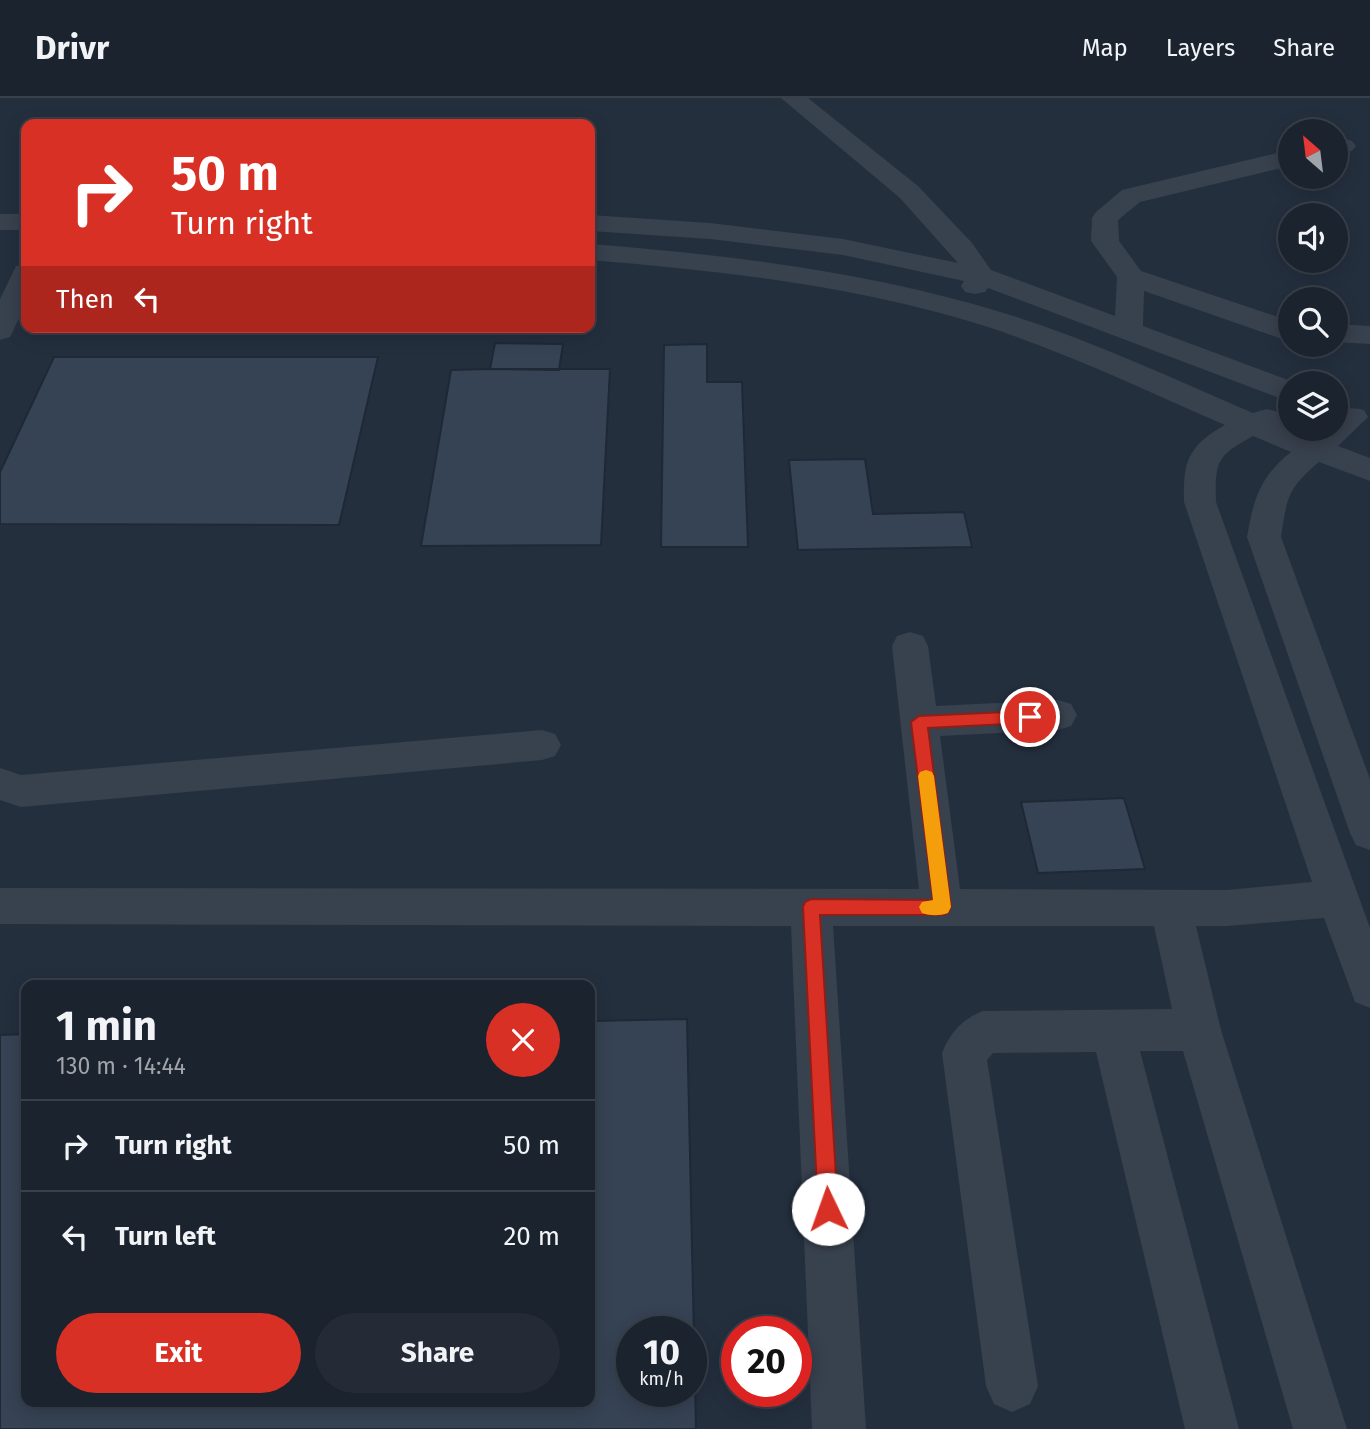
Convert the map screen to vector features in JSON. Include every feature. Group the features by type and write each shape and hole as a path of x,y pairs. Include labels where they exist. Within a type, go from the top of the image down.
{"street":[{"path":"793,98 909,192 962,250 981,276"},
{"path":"1278,161 1131,196 1105,218 1105,241 1131,276 1278,329"},
{"path":"0,222 21,222"},
{"path":"595,223 709,231 844,247 981,276 1278,388"},
{"path":"595,253 698,260 843,283 961,310 1114,363 1250,423 1370,470"},
{"path":"0,258 21,258"},
{"path":"961,310 981,276"},
{"path":"1128,332 1131,276"},
{"path":"0,331 21,283"},
{"path":"1348,334 1370,335"},
{"path":"1278,416 1250,423 1220,442 1200,466 1200,502 1370,988"},
{"path":"1353,417 1289,470 1271,496 1264,537 1370,833"},
{"path":"910,646 942,907"},
{"path":"919,722 1058,715"},
{"path":"0,784 21,791 542,745"},
{"path":"0,906 1227,908 1339,898"},
{"path":"811,907 839,1429"},
{"path":"1171,908 1199,1030 1320,1429"},
{"path":"1012,1386 964,1053 983,1032 1199,1030"},
{"path":"1113,1031 1212,1429"}],"building":[{"path":"495,343 563,344 559,370 490,369"},
{"path":"707,344 707,382 742,382 748,547 661,547 664,345"},
{"path":"54,357 378,357 339,525 0,524 0,472"},
{"path":"610,369 601,545 421,546 451,370"},
{"path":"865,459 873,514 964,512 972,547 798,550 789,460"},
{"path":"1124,798 1145,869 1038,873 1021,802"},
{"path":"687,1019 694,1316 616,1316 616,1407 696,1407 696,1429 0,1429 0,1035 21,1034 21,1407 595,1407 595,1021"}],"slow traffic":[{"path":"926,776 942,907 928,907"}],"route":[{"path":"828,1209 811,907 942,907 919,722 1030,717"}]}
